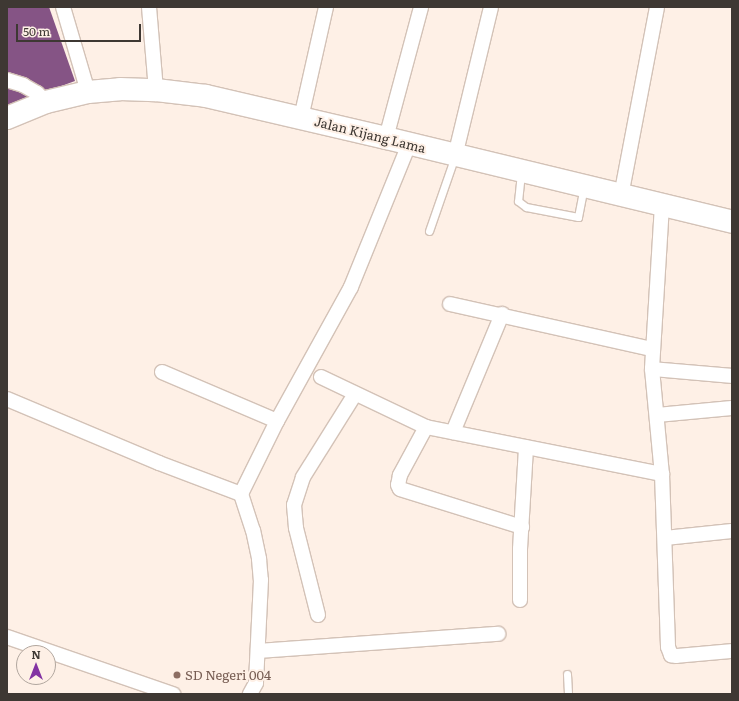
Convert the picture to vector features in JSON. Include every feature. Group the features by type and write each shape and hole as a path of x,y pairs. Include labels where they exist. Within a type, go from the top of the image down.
{"main road":[{"name":"Jalan Kijang Lama","path":"7,118 46,102 88,92 120,89 156,90 206,96 732,222"}],"street":[{"path":"63,7 88,92"},
{"path":"149,7 156,90"},
{"path":"301,118 326,7"},
{"path":"386,138 421,7"},
{"path":"455,156 492,7"},
{"path":"621,196 657,7"},
{"path":"7,79 37,93 46,102"},
{"path":"250,694 256,683 261,580 259,559 241,494 277,421 350,287 409,144"},
{"path":"662,205 652,349 652,369 662,474 669,652 676,656 732,651"},
{"path":"450,304 502,314 652,349"},
{"path":"453,432 502,314"},
{"path":"652,369 732,376"},
{"path":"162,372 277,421"},
{"path":"321,377 426,427 662,474"},
{"path":"318,614 296,528 294,505 302,477 355,394"},
{"path":"7,399 159,463 241,494"},
{"path":"657,415 732,408"},
{"path":"426,427 400,475 398,485 400,489 522,527"},
{"path":"520,600 526,447"},
{"path":"665,538 732,531"},
{"path":"258,651 498,634"},
{"path":"7,637 173,694"}],"lane":[{"path":"429,231 455,156"},
{"path":"521,172 518,201 526,207 578,216 584,187"},
{"path":"567,674 568,694"}],"building":[{"path":"7,7 49,7 75,81 7,106"}],"place":[{"name":"SD Negeri 004","path":"177,675"}]}
